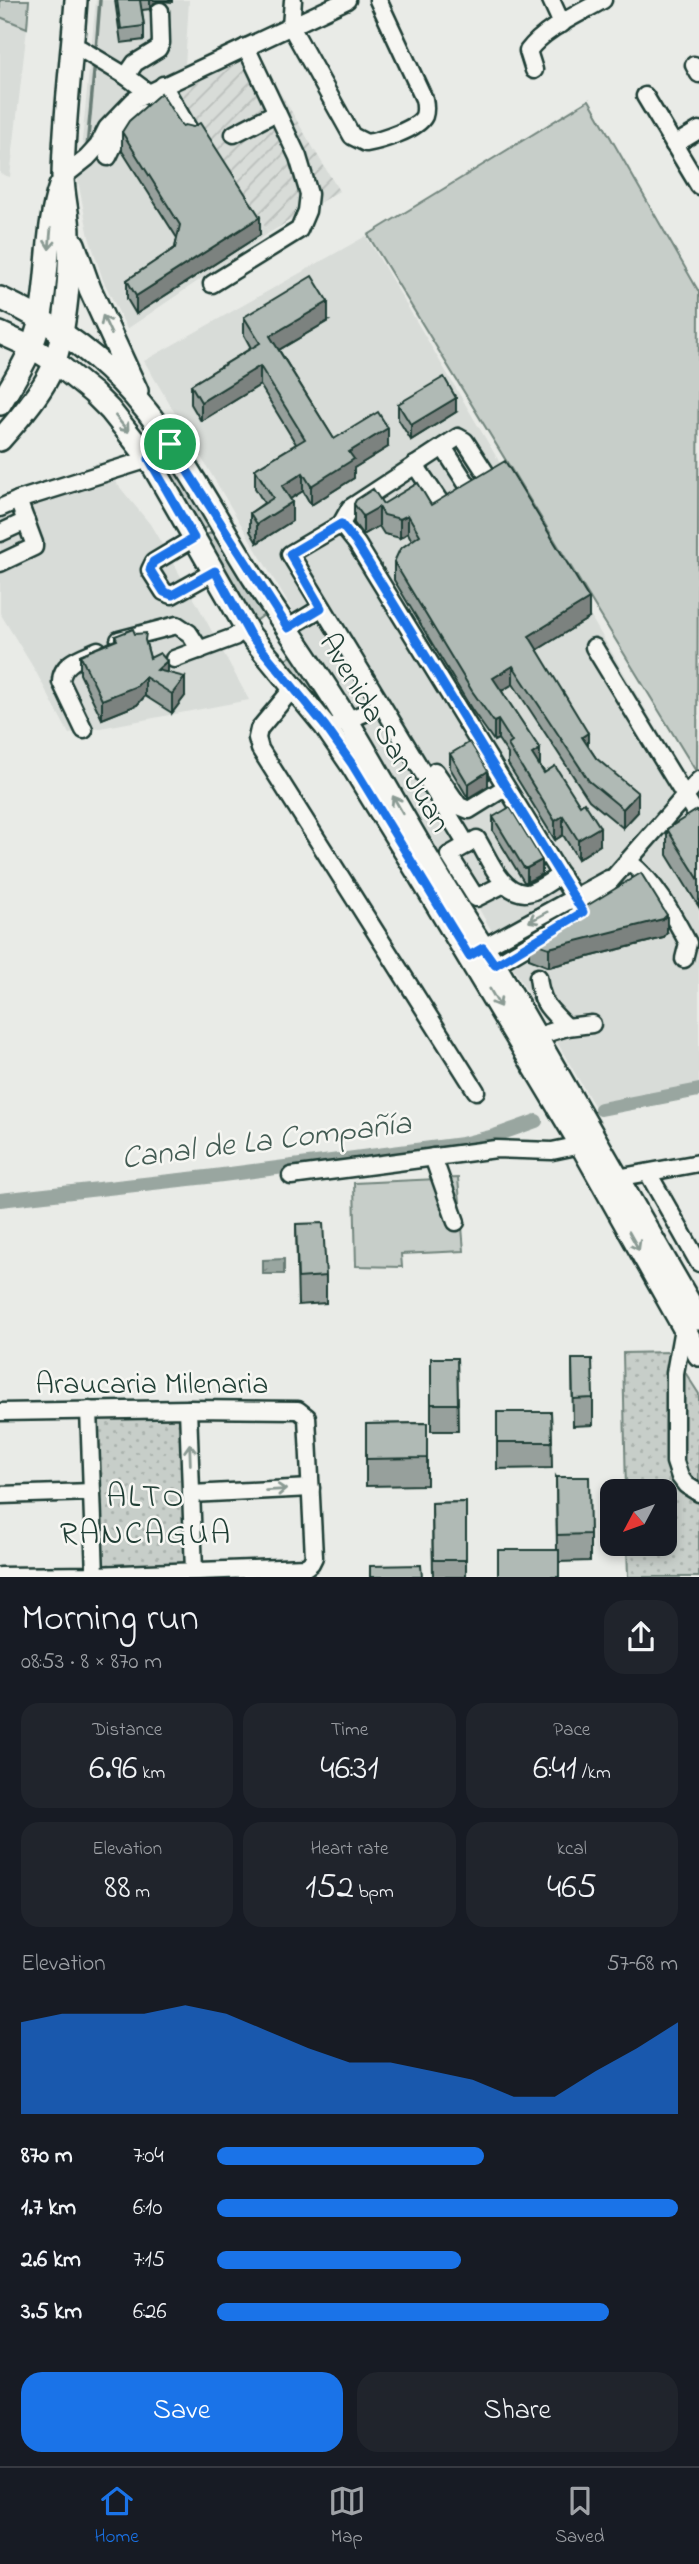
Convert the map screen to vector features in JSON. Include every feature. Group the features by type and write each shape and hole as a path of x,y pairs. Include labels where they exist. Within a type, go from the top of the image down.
{"main road":[{"path":"0,440 16,422 55,362 61,331 69,269 69,233 63,177 76,0"},
{"path":"0,404 23,365 41,317 54,206 63,177"},
{"path":"69,233 93,296 145,409"},
{"name":"Avenida San Juan","path":"0,298 41,317 120,380 170,444 348,722 424,850 581,1144 609,1180"},
{"name":"Avenida San Juan","path":"0,333 55,362 110,410 149,459 246,628 352,764 535,1037 609,1180"},
{"path":"149,459 153,449 170,444"},
{"path":"227,596 237,600 261,588"},
{"path":"609,1180 693,1317 699,1355"}],"street":[{"path":"293,0 291,26 352,136 366,143 377,141 419,122 425,107 424,99 378,0"},
{"path":"63,177 93,152 120,114 134,100 347,0"},
{"path":"551,0 562,24"},
{"path":"534,70 528,51 534,44 603,0"},
{"path":"125,76 141,58 158,49 161,43 160,11"},
{"path":"212,284 299,230 307,211 309,194 298,157 246,47"},
{"path":"73,48 81,49 125,76 155,89 188,136"},
{"path":"108,157 114,142 126,125 155,104 155,89"},
{"path":"645,96 699,186"},
{"path":"234,134 277,112"},
{"path":"674,145 699,130"},
{"path":"467,845 290,554 341,524 350,508 458,437 462,438 489,478"},
{"path":"443,447 470,489"},
{"path":"0,508 149,459"},
{"path":"415,465 440,502"},
{"path":"0,563 34,547 18,500"},
{"path":"0,533 26,521"},
{"path":"341,524 357,544 583,912"},
{"path":"194,538 150,566 150,570 164,592 172,595 215,571"},
{"path":"288,628 321,608"},
{"path":"84,730 61,682 63,671 69,663 121,639 172,625 182,626 200,650"},
{"path":"174,659 234,637 246,628"},
{"path":"594,647 699,819"},
{"path":"294,687 259,729 257,738 260,749 476,1091"},
{"path":"325,726 328,728 348,722 381,706"},
{"path":"435,771 458,806 469,810 506,787"},
{"path":"482,960 583,912 699,780"},
{"path":"424,850 449,855 477,839 504,884 525,893 561,875"},
{"path":"449,855 476,898"},
{"path":"482,960 574,897 624,868 640,870 650,881 688,943 684,959"},
{"path":"457,910 504,884"},
{"path":"538,977 540,998 567,1027"},
{"path":"535,1037 567,1027 592,1024"},
{"path":"291,1176 496,1149 552,1151 581,1144"},
{"path":"433,1157 456,1222"},
{"path":"609,1180 699,1163"},
{"path":"648,1173 699,1264"},
{"path":"693,1317 676,1373 675,1462 686,1485 699,1493"},
{"path":"188,1409 194,1571"},
{"path":"89,1410 95,1575"},
{"name":"Araucaria Milenaria","path":"0,1412 299,1410 307,1417 311,1488"},
{"path":"0,1576 154,1575 306,1567 314,1557 311,1488 191,1494"},
{"path":"0,1495 92,1492"}],"shaded area":[{"path":"0,0 29,0 27,28 0,17"},
{"path":"96,0 189,0 185,66 150,85 86,150 82,141"},
{"path":"0,17 27,28 10,177 0,174"},
{"path":"254,49 339,191 269,233 202,127 194,131 172,85"},
{"path":"143,97 201,127 269,233 127,329 103,280 89,237 76,171"},
{"path":"589,100 699,292 697,773 368,235"},
{"path":"366,236 699,800 699,1088 596,1109 448,856 437,854 144,361"},
{"path":"172,460 211,526 203,529 165,463"},
{"path":"99,462 150,524 249,700 69,734 0,613 0,507"},
{"path":"213,532 264,607 264,615 257,620 247,615 206,535"},
{"path":"295,654 332,716 329,718 283,661"},
{"path":"458,1178 464,1251 401,1254 402,1267 356,1266 354,1183"},
{"path":"672,1352 699,1394 699,1577 628,1577 627,1556 677,1556 677,1479 626,1479 623,1353"},
{"name":"ALTO RANCAGUA","path":"185,1416 189,1566 100,1568 96,1418"}],"water":[{"path":"284,1259 284,1274 263,1274 263,1260"}],"building":[{"path":"117,0 140,0 144,26 121,29"},
{"path":"161,93 182,126 193,127 200,123 260,217 136,296 127,280 175,248 180,225 122,132 129,121"},
{"path":"312,276 328,302 270,336 334,439 378,412 388,428 349,452 354,459 311,486 303,473 282,486 292,502 257,524 250,513 273,498 255,469 305,439 260,366 201,402 191,385 260,343 244,317"},
{"path":"444,377 456,398 411,425 398,404"},
{"path":"505,461 589,599 529,636 588,733 582,737 596,758 638,793 623,809 589,781 513,666 493,678 540,749 532,754 544,773 555,766 580,805 584,802 600,827 578,840 563,816 555,821 508,745 512,742 498,720 494,722 472,691 394,562 400,549 420,535 408,515 400,519 384,515 379,507 363,516 354,504 373,489 383,504 418,483 431,505"},
{"path":"133,629 135,634 146,633 150,658 160,653 167,661 157,670 185,677 172,694 145,677 137,686 102,700 80,655 117,640 115,636"},
{"path":"470,742 488,771 468,784 450,754"},
{"path":"510,807 542,860 527,868 524,868 493,817"},
{"path":"697,810 699,814 699,880 667,829"},
{"path":"641,873 667,915 663,919 549,948 529,941"},
{"path":"323,1223 326,1276 298,1278 296,1224"},
{"path":"431,1358 457,1358 458,1404 431,1404"},
{"path":"572,1359 592,1359 593,1398 573,1399"},
{"path":"497,1412 551,1412 552,1442 497,1442"},
{"path":"427,1423 427,1458 366,1459 366,1424"},
{"path":"556,1477 589,1477 590,1534 557,1535"},
{"path":"466,1502 466,1560 433,1560 432,1503"},
{"path":"498,1550 559,1550 559,1577 498,1577"},
{"path":"421,1565 422,1577 370,1577 370,1566"}],"waterway":[{"path":"96,50 100,0"},
{"path":"87,148 95,61"},
{"name":"Canal de La Compañía","path":"601,1109 699,1090"},
{"name":"Canal de La Compañía","path":"0,1200 462,1144 536,1121"}],"district":[{"name":"ALTO RANCAGUA","path":"146,1514"}],"route":[{"path":"170,444 288,628 321,608 290,554 341,524 357,544 583,912 495,965 483,948 469,956 352,764 325,726 250,635 215,571 172,595 164,592 150,570 153,562 194,538 149,459 153,449 170,444"}]}
